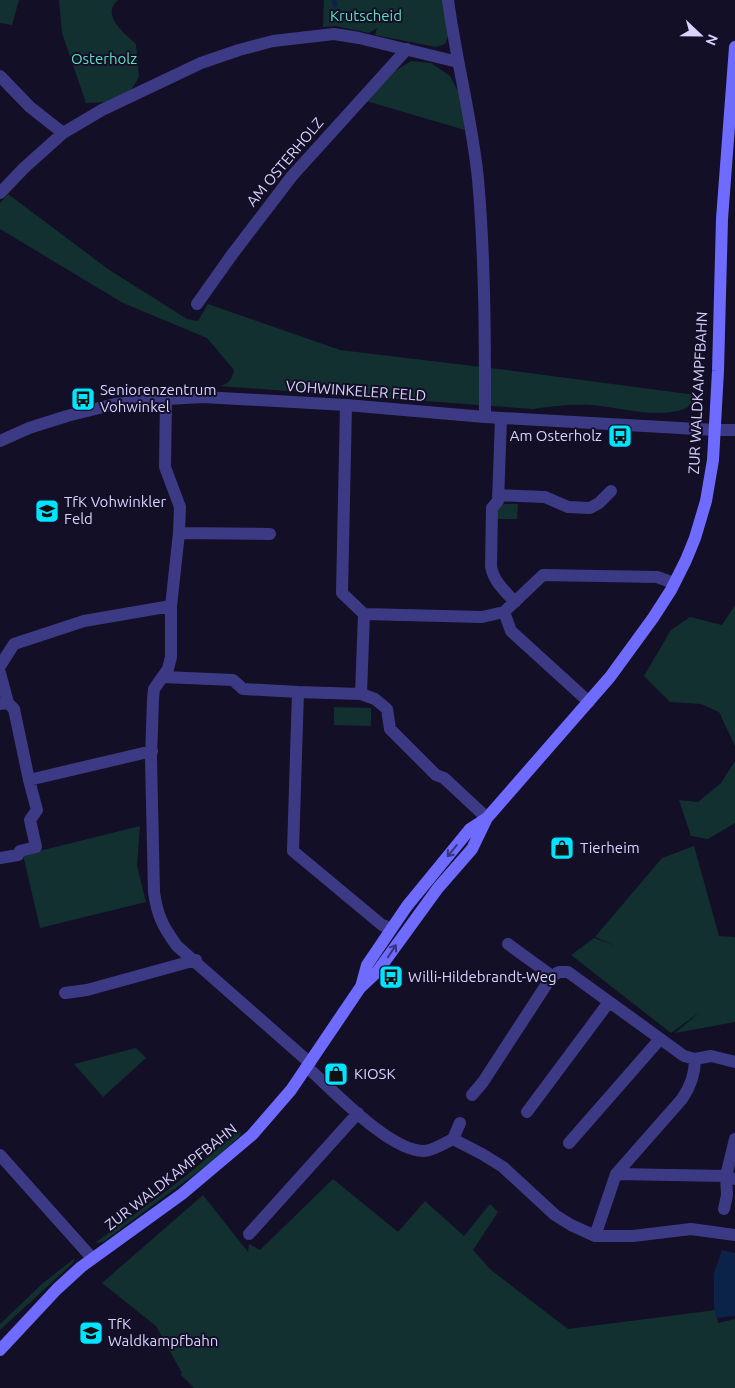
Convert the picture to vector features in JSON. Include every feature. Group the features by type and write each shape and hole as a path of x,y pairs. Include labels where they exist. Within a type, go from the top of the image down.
{"main road":[{"name":"ZUR WALDKAMPFBAHN","path":"0,1350 57,1289 92,1258 182,1194 252,1135 291,1090 360,988 377,972 438,888 472,849 488,818 589,702 636,642 674,583 695,538 706,501 715,430 720,257 735,47"},
{"name":"ZUR WALDKAMPFBAHN","path":"360,988 367,964 391,928 470,829 488,818"}],"street":[{"path":"448,0 478,178 486,308 485,417"},
{"path":"0,193 24,168 63,133 102,110 201,63 239,50 273,41 334,34 458,62"},
{"name":"AM OSTERHOLZ","path":"197,304 230,256 292,176 407,49"},
{"path":"0,76 30,107 63,133"},
{"name":"VOHWINKELER FELD","path":"0,441 29,428 115,404 203,397 346,405 501,418 735,430"},
{"path":"166,399 165,467 180,506 179,533 170,606 171,657 168,669 154,689 152,751 154,892 156,908 164,928 177,946 196,960 358,1113 387,1137 410,1149 426,1151 453,1139 460,1123"},
{"path":"346,405 342,593 364,614 482,617 504,612 543,575 657,578 674,583"},
{"path":"501,418 498,501 492,508 492,573 496,581 515,602"},
{"path":"498,495 545,497 568,507 590,508 599,503 611,491"},
{"path":"179,533 270,534"},
{"path":"0,666 14,644 84,621 170,606"},
{"path":"504,612 511,631 589,702"},
{"path":"361,694 364,614"},
{"path":"0,673 4,703 14,709 37,810 30,820 36,847 20,851 18,855 0,858"},
{"path":"163,677 233,680 243,689 361,694 375,698 387,709 390,729 436,775 444,778 488,818"},
{"path":"298,692 293,851 382,925 391,928"},
{"path":"29,780 152,751"},
{"path":"508,944 552,976"},
{"path":"65,993 87,990 196,960"},
{"path":"472,1095 483,1082 552,976 559,972 568,972 684,1056 695,1058 711,1056 735,1062"},
{"path":"527,1112 609,1002"},
{"path":"569,1143 660,1039"},
{"path":"595,1236 616,1174 689,1090 693,1078 695,1058"},
{"path":"249,1234 358,1113"},
{"path":"453,1139 503,1167 555,1215 595,1236 633,1236 691,1229 722,1221"},
{"path":"722,1221 728,1195 735,1139"},
{"path":"0,1155 92,1258"},
{"path":"616,1174 730,1178"},
{"path":"722,1221 735,1235"}],"green space":[{"path":"0,0 19,0 12,25 0,23"},
{"name":"Osterholz","path":"59,0 118,0 113,6 113,18 121,30 136,44 139,77 130,92 111,102 86,103 62,33"},
{"name":"Krutscheid","path":"324,0 443,0 448,36 445,44 436,47 375,35 377,28 369,33 336,26 323,27"},
{"path":"411,61 431,63 450,76 459,93 465,130 366,101 395,71"},
{"path":"8,194 108,269 187,319 198,321 208,304 340,350 696,395 690,405 684,409 674,412 650,413 591,405 533,409 220,386 230,380 234,370 207,338 123,303 0,229 0,203"},
{"path":"504,504 518,504 517,519 496,519 496,511"},
{"path":"735,605 735,746 719,712 701,704 670,702 644,676 671,630 690,617 722,625"},
{"path":"334,707 371,708 371,726 334,725"},
{"path":"735,761 735,823 708,839 691,836 679,800 698,802 721,783"},
{"path":"140,826 137,866 146,902 40,928 23,855"},
{"path":"694,846 719,936 735,937 735,1022 675,1033 700,1012 671,1033 571,955 594,938 614,945 595,937 662,858"},
{"path":"136,1048 146,1058 103,1097 74,1064"},
{"path":"238,1129 241,1133 239,1137 210,1163 103,1242 95,1243 187,1175"},
{"path":"333,1179 398,1232 425,1201 464,1236 490,1204 498,1212 473,1250 491,1270 568,1329 716,1310 718,1323 735,1319 735,1388 194,1388 180,1374 182,1373 156,1326 102,1283 203,1195 248,1252 249,1244 260,1250"},
{"path":"75,1258 73,1263 0,1330 0,1324 43,1283"}],"water":[{"path":"722,1250 735,1253 735,1316 716,1318 714,1273"}],"waterway":[{"path":"334,0 335,5"}],"place":[{"name":"Seniorenzentrum Vohwinkel","path":"83,399"},
{"name":"Am Osterholz","path":"620,436"},
{"name":"TfK Vohwinkler Feld","path":"47,511"},
{"name":"Tierheim","path":"562,848"},
{"name":"Willi-Hildebrandt-Weg","path":"391,977"},
{"name":"KIOSK","path":"336,1074"},
{"name":"TfK Waldkampfbahn","path":"91,1333"}]}
